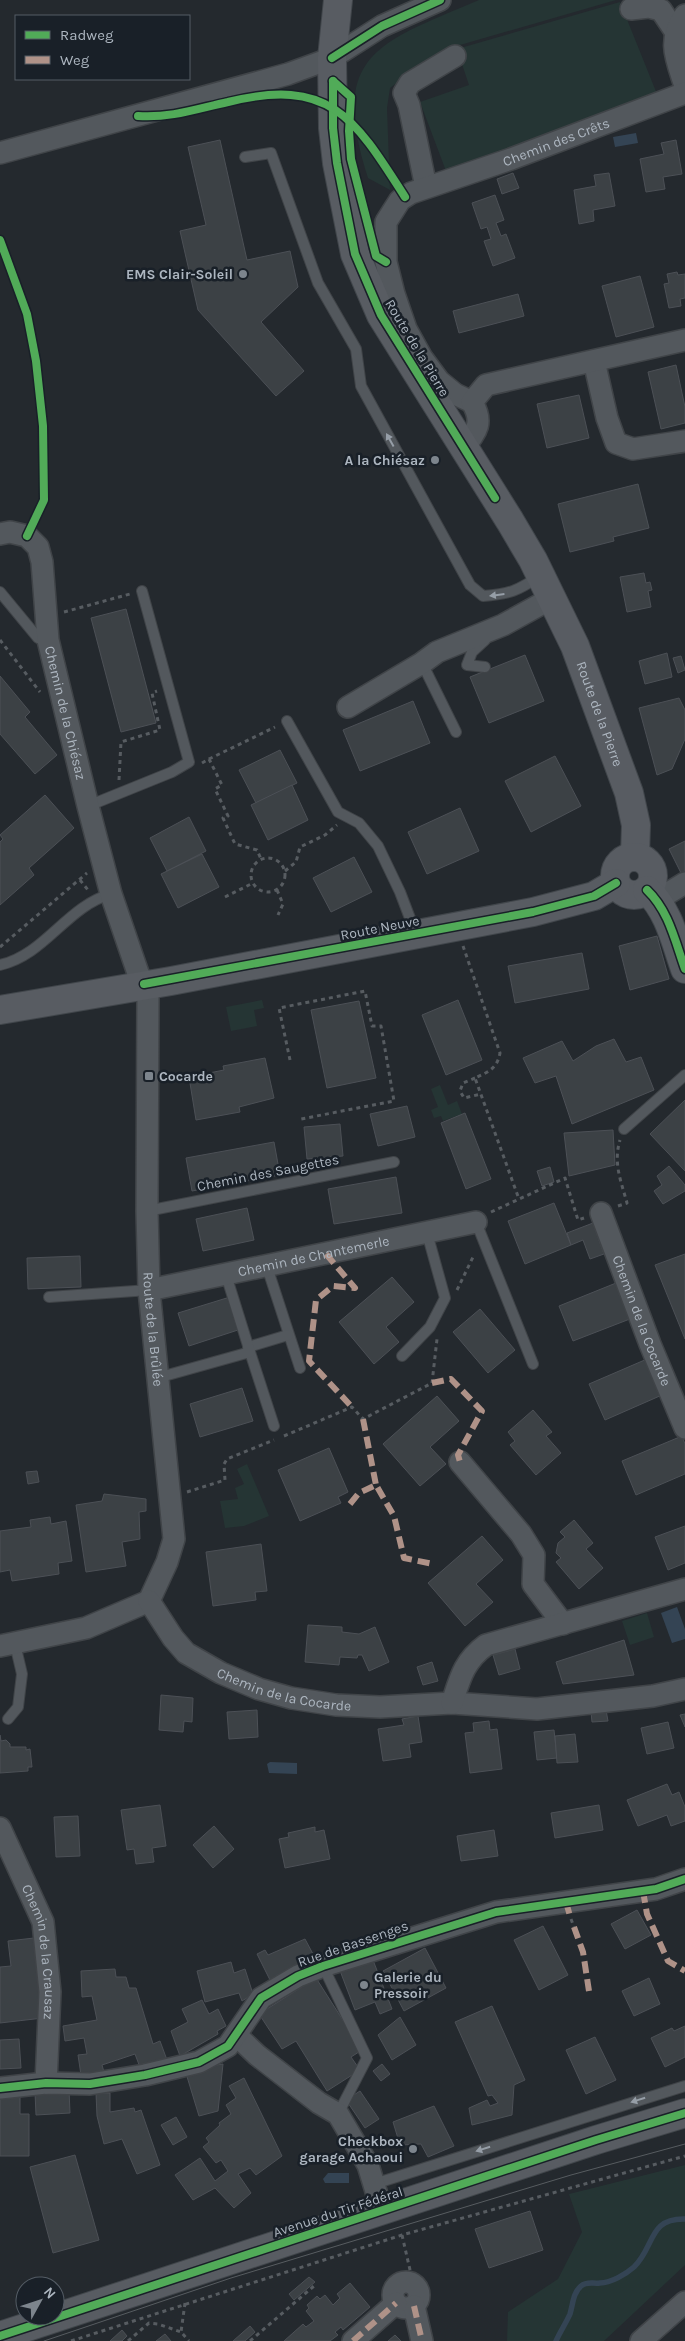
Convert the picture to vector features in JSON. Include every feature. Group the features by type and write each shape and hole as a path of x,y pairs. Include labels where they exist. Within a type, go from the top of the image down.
{"main road":[{"name":"Route de la Pierre","path":"338,0 333,69 333,128 337,162 355,254 380,315 495,498 546,587 575,646 629,793 636,825 635,856"},
{"path":"652,895 630,894 620,888 616,883 615,877 618,864 628,857 635,856 647,861 654,872 652,895 666,915 685,969"},
{"name":"Route Neuve","path":"0,1010 416,934 561,905 594,896 616,883"},
{"name":"Avenue du Tir Fédéral","path":"0,2336 596,2140 685,2113"}],"street":[{"path":"0,153 288,74 333,69 382,26 440,0"},
{"path":"631,10 649,7 661,10 680,23 674,45 685,86"},
{"path":"426,187 409,105 404,93 410,83 455,56"},
{"name":"Chemin des Crêts","path":"472,402 455,394 438,381 422,358 406,328 394,294 386,262 386,222 400,200 426,187 511,159 685,94"},
{"path":"463,448 478,427 478,412 472,402 486,385 685,340"},
{"path":"594,361 607,418 616,443 633,449 685,441"},
{"name":"Chemin de la Chiésaz","path":"0,534 10,532 27,536 38,547 42,562 48,640 88,806 111,894 138,973 144,984"},
{"path":"348,707 437,652 516,618 546,587"},
{"path":"652,895 685,883"},
{"name":"Route de la Brûlée","path":"144,984 148,993 147,1211 150,1290 174,1539 167,1562 149,1601"},
{"name":"Chemin de la Cocarde","path":"601,1213 643,1325 685,1426"},
{"name":"Chemin de Chantemerle","path":"150,1290 476,1222"},
{"path":"460,1462 521,1534 534,1555 532,1584 563,1624"},
{"path":"452,1703 460,1679 473,1655 486,1645 685,1588"},
{"path":"7,1645 86,1628 149,1601"},
{"name":"Chemin de la Cocarde","path":"149,1601 173,1638 186,1652 221,1673 259,1689 291,1698 336,1705 380,1707 452,1703 537,1709 653,1696 685,1688"},
{"name":"Chemin de la Crausaz","path":"0,1828 43,1922 50,1992 46,2083"},
{"name":"Rue de Bassenges","path":"0,2088 46,2083 90,2084 145,2075 199,2062 228,2046 261,1998 298,1976 323,1966 496,1912 656,1889 685,1879"},
{"path":"236,2034 264,2061 319,2103 338,2114 368,2165 382,2210"},
{"path":"413,2283 404,2282 396,2286 393,2295 405,2304 422,2341"},
{"path":"642,2341 685,2302"},
{"path":"353,2341 405,2304"}],"lane":[{"path":"245,158 271,153 318,283 356,349 361,386 470,585 482,596 546,587"},
{"path":"88,806 172,772 189,762 142,591"},
{"path":"0,592 38,638 48,640"},
{"path":"485,667 467,665 472,652 482,642 505,630 516,618"},
{"path":"422,662 456,732"},
{"path":"287,721 338,812 359,824 378,846 400,892 416,934"},
{"path":"0,965 27,955 95,898 111,894"},
{"path":"624,1129 685,1075"},
{"name":"Chemin des Saugettes","path":"147,1211 394,1162"},
{"path":"476,1222 533,1364"},
{"path":"300,1368 288,1335 275,1265 297,1250 389,1231"},
{"path":"402,1356 430,1327 445,1298 427,1233"},
{"path":"226,1275 274,1426"},
{"path":"49,1297 150,1290"},
{"path":"157,1378 288,1335"},
{"path":"7,1645 22,1674 18,1707 8,1719"},
{"path":"323,1966 367,2058 338,2114"},
{"path":"374,2184 685,2086"}],"path":[{"path":"56,614 142,591"},
{"path":"0,640 42,694"},
{"path":"119,794 121,742 160,730 152,693 169,689"},
{"path":"189,762 198,765 287,721"},
{"path":"209,759 222,785 215,789 228,816 223,818 235,844 257,850 261,859"},
{"path":"285,871 296,862 300,847 325,835 338,823 338,812"},
{"path":"274,858 279,861 285,871 284,882 277,890 272,892 260,891 253,883 251,872 261,859 274,858"},
{"path":"0,947 94,868"},
{"path":"225,897 253,883"},
{"path":"277,890 283,904 278,915"},
{"path":"461,941 500,1053 499,1061 493,1069 463,1083 460,1091 464,1098 481,1094"},
{"path":"290,1060 279,1008 365,991 372,1026 381,1026 394,1101 301,1119"},
{"path":"475,1078 519,1199"},
{"path":"476,1222 488,1214 565,1178 578,1220 627,1202 616,1152 624,1129"},
{"path":"171,1498 225,1480 224,1464 235,1455 352,1407 363,1419"},
{"path":"71,2341 402,2235 685,2156"},
{"path":"402,2235 413,2283"},
{"path":"250,2341 314,2286"},
{"path":"181,2332 185,2303"},
{"path":"128,2341 149,2323 171,2327 181,2332 189,2341"}],"shaded area":[{"path":"479,0 616,0 460,45 414,70 390,88 387,108 390,190 368,178 357,136 354,104 359,78 371,58 389,42 414,28"},
{"path":"620,2 659,99 446,171 420,102 469,85 457,49"},
{"path":"262,1000 264,1008 254,1010 257,1026 231,1031 226,1007"},
{"path":"440,1085 448,1105 457,1101 462,1114 443,1121 441,1116 434,1118 431,1110 438,1107 431,1089"},
{"path":"247,1464 269,1516 244,1526 225,1528 220,1501 238,1499 235,1488 244,1484 237,1469"},
{"path":"647,1613 654,1637 630,1645 622,1621"},
{"path":"685,2165 685,2265 604,2341 507,2341 508,2312 558,2279 582,2232 569,2194"}],"water":[{"path":"636,133 638,143 615,147 613,137"},
{"path":"677,1607 685,1629 685,1639 672,1643 661,1613"},
{"path":"270,1762 297,1763 297,1774 269,1773 267,1764"},
{"path":"328,2173 349,2173 349,2183 325,2183 323,2179"}],"building":[{"name":"EMS Clair-Soleil","path":"220,140 247,260 290,251 298,287 261,322 304,371 276,396 198,310 180,231 206,225 188,147"},
{"path":"676,140 682,174 663,177 665,189 646,192 640,159 664,154 661,143"},
{"path":"513,173 519,188 502,194 497,179"},
{"path":"609,173 615,206 593,210 594,221 579,224 574,190 596,186 594,175"},
{"path":"495,195 504,220 496,223 501,236 506,234 515,258 493,266 484,241 491,239 487,227 481,229 472,203"},
{"path":"677,272 678,275 685,274 685,298 680,299 681,306 669,308 664,284 669,283 667,274"},
{"path":"640,276 654,327 616,337 602,286"},
{"path":"518,294 524,316 459,333 453,311"},
{"path":"676,365 685,407 685,423 661,429 648,372"},
{"path":"579,395 589,438 547,448 537,404"},
{"path":"638,484 649,528 613,537 614,541 570,552 558,504"},
{"path":"644,573 646,583 650,582 652,590 648,591 651,607 627,612 620,577"},
{"path":"126,609 156,723 121,732 91,618"},
{"path":"667,653 672,677 645,684 639,661"},
{"path":"525,655 544,701 489,723 470,677"},
{"path":"681,656 685,670 678,673 673,658"},
{"path":"0,676 30,712 25,717 57,755 35,774 0,734"},
{"path":"679,698 685,710 685,739 672,769 657,775 639,708"},
{"path":"413,701 430,743 360,771 343,730"},
{"path":"280,750 297,783 256,803 239,770"},
{"path":"555,756 581,806 531,832 505,781"},
{"path":"292,785 308,820 268,840 251,805"},
{"path":"45,795 74,828 29,868 34,875 0,905 0,842 3,839 0,835"},
{"path":"460,808 479,851 427,874 408,832"},
{"path":"189,817 206,851 167,871 150,838"},
{"path":"685,841 685,873 682,875 669,849"},
{"path":"202,854 219,887 178,908 161,874"},
{"path":"354,857 372,892 331,912 313,878"},
{"path":"657,936 669,979 630,990 619,946"},
{"path":"582,953 589,989 515,1003 508,966"},
{"path":"458,1000 482,1060 446,1075 422,1015"},
{"path":"359,1001 376,1078 327,1088 311,1010"},
{"path":"614,1039 626,1062 641,1057 654,1090 572,1124 556,1076 535,1083 523,1058 562,1041 573,1061 596,1046"},
{"path":"265,1058 274,1098 239,1107 240,1112 196,1120 189,1077 224,1070 223,1066"},
{"path":"685,1100 685,1171 650,1134"},
{"path":"407,1106 415,1137 378,1146 370,1114"},
{"path":"465,1113 491,1179 466,1189 441,1123"},
{"path":"340,1124 343,1156 307,1159 304,1127"},
{"path":"613,1130 615,1165 569,1176 564,1133"},
{"path":"274,1142 280,1175 192,1191 186,1158"},
{"path":"669,1166 685,1185 685,1191 663,1204 654,1191 662,1185 657,1176"},
{"path":"550,1167 554,1182 542,1186 537,1171"},
{"path":"396,1177 402,1213 334,1224 328,1189"},
{"path":"554,1203 571,1245 525,1264 508,1221"},
{"path":"247,1208 254,1240 203,1251 196,1219"},
{"path":"593,1223 604,1254 590,1259 583,1240 571,1245 567,1233"},
{"path":"685,1254 685,1339 655,1265"},
{"path":"80,1256 81,1287 28,1289 27,1258"},
{"path":"392,1277 414,1302 386,1327 399,1342 374,1364 339,1322"},
{"path":"621,1281 635,1317 573,1341 559,1306"},
{"path":"230,1297 241,1329 189,1346 178,1313"},
{"path":"480,1309 515,1350 488,1373 453,1332"},
{"path":"647,1359 662,1395 605,1420 589,1384"},
{"path":"242,1388 253,1421 200,1437 190,1404"},
{"path":"437,1396 459,1421 430,1447 446,1464 420,1486 383,1444"},
{"path":"533,1410 552,1432 546,1436 561,1453 536,1475 510,1445 515,1441 508,1432"},
{"path":"682,1436 685,1444 685,1474 636,1495 622,1461"},
{"path":"329,1448 348,1492 338,1497 341,1503 300,1521 278,1470"},
{"path":"37,1471 39,1482 28,1484 26,1472"},
{"path":"104,1494 146,1499 146,1511 139,1512 140,1539 122,1542 126,1566 86,1572 76,1505 102,1501"},
{"path":"50,1517 51,1524 66,1521 72,1561 58,1563 59,1574 12,1581 10,1570 0,1572 0,1531 31,1527 30,1520"},
{"path":"574,1520 593,1543 586,1549 603,1568 579,1589 556,1562 561,1558 556,1553 558,1543 565,1537 560,1532"},
{"path":"685,1526 685,1563 668,1570 655,1537"},
{"path":"482,1536 503,1560 476,1584 493,1602 465,1626 428,1583"},
{"path":"261,1544 267,1591 255,1592 256,1600 213,1606 206,1552"},
{"path":"308,1625 342,1627 342,1632 359,1634 375,1627 389,1662 369,1671 362,1655 358,1655 357,1658 340,1657 339,1665 305,1662"},
{"path":"624,1640 634,1675 563,1684 556,1662"},
{"path":"515,1649 520,1669 499,1675 493,1655"},
{"path":"432,1662 438,1681 423,1685 417,1667"},
{"path":"161,1695 193,1698 192,1722 184,1721 183,1732 159,1730"},
{"path":"257,1710 258,1737 229,1739 227,1712"},
{"path":"606,1710 608,1721 592,1722 591,1712"},
{"path":"685,1714 685,1727 680,1715"},
{"path":"418,1716 422,1742 409,1744 411,1757 383,1761 378,1729 404,1725 402,1719"},
{"path":"489,1721 490,1730 497,1729 502,1769 470,1773 465,1733 474,1732 473,1723"},
{"path":"668,1722 674,1748 647,1754 641,1728"},
{"path":"554,1730 557,1758 537,1760 534,1732"},
{"path":"575,1734 578,1762 557,1763 555,1736"},
{"path":"0,1735 1,1741 6,1740 10,1747 26,1747 26,1750 30,1749 32,1767 28,1767 28,1771 0,1773"},
{"path":"667,1784 672,1795 679,1792 685,1807 685,1821 671,1826 667,1815 638,1826 627,1800"},
{"path":"160,1805 166,1846 152,1848 154,1862 136,1864 134,1849 127,1850 121,1810"},
{"path":"599,1805 603,1830 555,1838 551,1813"},
{"path":"78,1816 80,1856 56,1857 54,1817"},
{"path":"214,1826 234,1849 213,1868 193,1845"},
{"path":"315,1827 315,1832 324,1830 330,1859 285,1868 279,1839 289,1837 288,1833"},
{"path":"494,1830 498,1856 461,1861 457,1836"},
{"path":"637,1910 651,1935 625,1949 611,1924"},
{"path":"543,1926 568,1975 539,1990 514,1940"},
{"path":"34,1938 43,2018 0,2023 0,1967 11,1966 8,1941"},
{"path":"305,1939 313,1954 302,1959 305,1966 271,1982 257,1954 265,1950 268,1955"},
{"path":"425,1948 446,1988 404,2011 383,1971"},
{"name":"Galerie du Pressoir","path":"371,1955 392,2009 380,2014 375,2002 355,2010 339,1968"},
{"path":"231,1962 234,1973 245,1969 253,1994 242,2001 239,1993 205,2002 197,1971"},
{"path":"115,1969 116,1977 126,1977 129,1988 136,1988 153,2044 160,2041 167,2060 141,2070 135,2054 102,2065 104,2072 81,2075 78,2055 87,2054 84,2038 65,2041 63,2026 97,2020 92,1996 82,1997 81,1971"},
{"path":"316,1978 362,2050 351,2057 360,2070 327,2091 296,2041 282,2049 259,2014"},
{"path":"649,1978 660,2004 634,2016 622,1991"},
{"path":"202,2000 209,2014 218,2009 226,2026 217,2031 218,2034 180,2056 171,2031 188,2022 182,2009"},
{"path":"492,2006 525,2080 514,2085 512,2115 472,2125 469,2108 487,2100 490,2106 498,2103 492,2095 488,2096 455,2022"},
{"path":"400,2017 416,2045 392,2060 378,2035"},
{"path":"685,2026 685,2057 665,2067 651,2038 672,2028 674,2031"},
{"path":"595,2037 616,2080 586,2094 566,2050"},
{"path":"19,2039 21,2068 0,2069 0,2040"},
{"path":"223,2064 218,2111 199,2116 185,2070"},
{"path":"382,2064 390,2074 381,2081 373,2071"},
{"path":"244,2078 282,2156 256,2175 250,2168 238,2174 251,2193 234,2208 215,2188 193,2200 175,2175 200,2158 215,2181 228,2171 221,2160 216,2163 203,2147 209,2142 206,2138 220,2125 219,2123 231,2114 226,2105 236,2098 229,2086"},
{"path":"69,2090 70,2113 36,2115 35,2092"},
{"path":"360,2091 379,2119 365,2128 346,2100"},
{"path":"0,2092 20,2092 20,2114 29,2114 29,2156 0,2156"},
{"path":"96,2093 110,2093 110,2112 134,2108 135,2112 141,2110 160,2165 137,2174 122,2139 104,2144 97,2116"},
{"path":"434,2106 454,2146 428,2157 421,2144 400,2145 393,2122"},
{"path":"176,2117 187,2137 173,2145 161,2125"},
{"path":"75,2155 99,2240 53,2253 30,2167"},
{"path":"530,2211 543,2250 489,2268 475,2229"},
{"path":"309,2277 315,2282 294,2300 289,2294"},
{"path":"350,2283 370,2307 343,2330 341,2327 335,2332 338,2335 330,2341 284,2341 303,2324 306,2327 314,2321 306,2311 309,2308 307,2305 317,2296 320,2299 325,2295 333,2305 340,2298 337,2294"},
{"path":"250,2326 255,2332 245,2341 233,2341"},
{"path":"122,2330 127,2336 122,2341 110,2341"},
{"path":"165,2334 171,2341 156,2341"},
{"path":"395,2335 401,2341 388,2341"}],"waterway":[{"path":"556,2341 570,2314 576,2292 583,2284 604,2283 618,2278 634,2267 641,2259 658,2228 664,2223 685,2219"}],"tram line":[{"path":"44,2341 231,2278 571,2175 685,2144"}],"marked path":[{"path":"326,1254 355,1288 333,1286 316,1300 309,1361 352,1407"},
{"path":"432,1383 451,1379 482,1411 458,1455 460,1462"},
{"path":"363,1419 376,1485"},
{"path":"350,1504 359,1493 376,1485 394,1516 404,1558 433,1564"},
{"path":"643,1891 647,1914 668,1961 685,1971"},
{"path":"566,1902 570,1916"},
{"path":"574,1927 583,1952 589,1991"},
{"path":"353,2341 396,2303"},
{"path":"414,2306 422,2341"}],"cycle path":[{"path":"332,58 382,26 440,0"},
{"path":"333,81 333,128 337,163 355,254 381,315 495,498"},
{"path":"333,81 351,97 349,131 351,159 376,256 386,262"},
{"path":"138,116 162,116 263,96 292,95 315,100 336,110 353,125 370,145 405,197"},
{"path":"0,240 27,314 36,361 43,426 44,500 27,536"},
{"path":"144,984 533,912 594,896 616,883"},
{"path":"647,890 655,898 666,917 685,969"},
{"path":"0,2088 46,2083 90,2084 145,2075 199,2062 228,2046 261,1998 298,1976 323,1966 496,1912 656,1889 685,1879"},
{"path":"0,2336 596,2140 685,2113"}],"place":[{"name":"EMS Clair-Soleil","path":"243,274"},
{"name":"A la Chiésaz","path":"435,460"},
{"name":"Cocarde","path":"149,1076"},
{"name":"Galerie du Pressoir","path":"364,1985"},
{"name":"Checkbox garage Achaoui","path":"413,2149"}]}
